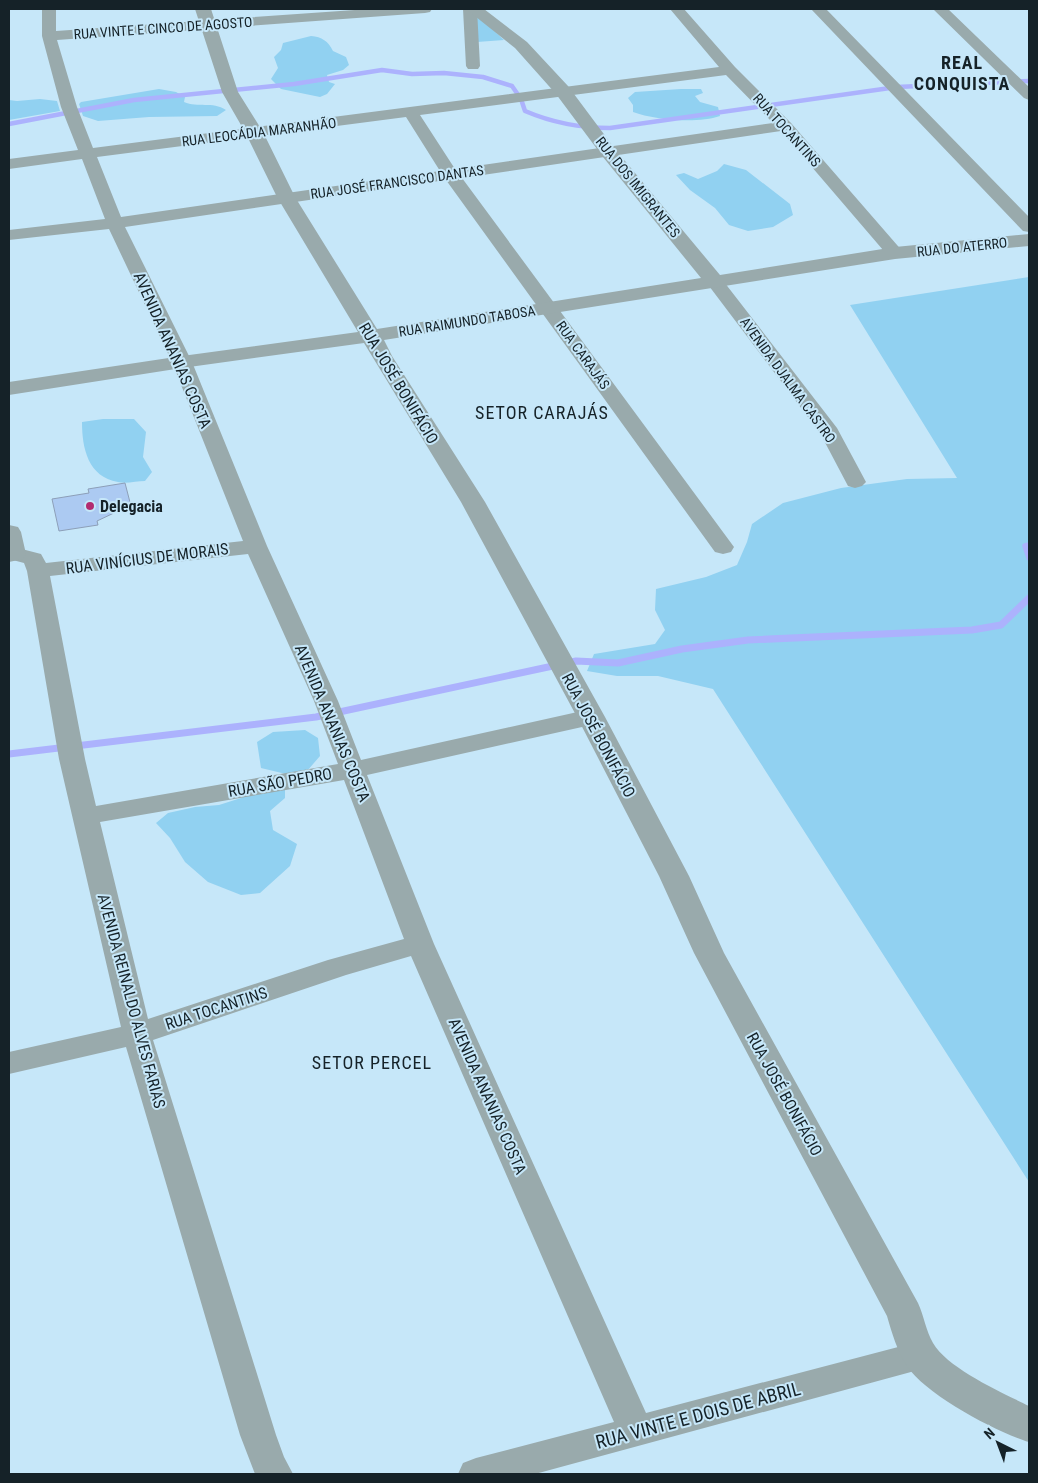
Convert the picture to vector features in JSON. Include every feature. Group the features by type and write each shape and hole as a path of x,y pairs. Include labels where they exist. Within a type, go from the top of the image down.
{"street":[{"name":"AVENIDA ANANIAS COSTA","path":"49,9 50,36 70,110 86,154 115,223 182,362 256,546 329,710 420,944 636,1431"},
{"name":"RUA JOSÉ BONIFÁCIO","path":"203,9 207,26 230,90 254,132 286,197 371,336 381,356 473,502 591,717 674,876 709,953 905,1314 921,1356 940,1374 964,1391 1029,1425"},
{"name":"RUA VINTE E CINCO DE AGOSTO","path":"50,36 425,9"},
{"path":"470,9 473,66"},
{"path":"474,9 521,45 562,90"},
{"name":"RUA TOCANTINS","path":"677,9 730,70 785,126 895,253"},
{"path":"818,9 1029,227"},
{"path":"940,9 1021,87"},
{"name":"RUA LEOCÁDIA MARANHÃO","path":"9,164 411,113 562,90 730,70"},
{"name":"RUA DOS IMIGRANTES","path":"562,90 609,153 715,282"},
{"name":"RUA CARAJÁS","path":"411,113 451,175 723,547"},
{"name":"RUA JOSÉ FRANCISCO DANTAS","path":"9,235 115,223 286,197 609,153 785,126"},
{"name":"RUA DO ATERRO","path":"895,253 1029,240"},
{"name":"RUA RAIMUNDO TABOSA","path":"9,389 182,362 371,336 895,253"},
{"name":"AVENIDA DJALMA CASTRO","path":"715,282 830,432 855,482"},
{"name":"RUA VINÍCIUS DE MORAIS","path":"38,571 256,546"},
{"path":"10,547 33,559 38,571"},
{"name":"AVENIDA REINALDO ALVES FARIAS","path":"38,571 69,746 137,1034 258,1435 269,1466 275,1474"},
{"name":"RUA SÃO PEDRO","path":"85,816 353,770 591,717"},
{"name":"RUA TOCANTINS","path":"9,1063 137,1034 338,968 420,944"},
{"name":"RUA VINTE E DOIS DE ABRIL","path":"476,1474 921,1356"}],"shaded area":[{"path":"474,12 504,40 477,42"},
{"path":"311,36 324,40 333,51 346,57 349,65 343,70 327,75 329,82 335,84 327,94 320,97 281,89 271,79 278,68 274,57 281,50 283,43"},
{"path":"159,89 176,92 185,97 184,102 189,104 210,105 226,110 217,116 149,117 98,121 83,116 79,104 81,102"},
{"path":"701,89 703,93 695,96 700,102 718,107 720,116 700,120 676,120 642,115 633,112 633,105 628,98 635,92"},
{"path":"40,99 57,101 60,111 9,120 9,100"},
{"path":"724,164 746,170 790,204 793,215 773,227 748,231 729,225 715,208 690,190 676,175 684,173 698,179 717,171"},
{"path":"1029,277 1029,1182 713,689 658,676 617,676 587,671 594,654 655,644 665,630 655,610 656,589 706,577 737,565 752,524 783,503 841,488 907,479 957,478 850,305"},
{"path":"103,419 134,419 146,432 143,457 152,472 145,481 118,482 108,479 93,468 85,451 82,422"},
{"path":"305,730 318,738 320,756 307,771 286,774 261,768 257,742 273,732"},
{"path":"285,790 285,798 270,811 273,830 297,844 290,866 260,893 241,895 208,882 185,862 170,838 156,823 168,813 195,807 219,805 255,791"}],"building":[{"path":"125,483 132,510 116,512 97,521 98,525 59,531 52,499 89,493 88,489"}],"waterway":[{"path":"9,124 134,100 294,84 382,70 412,74 444,73 483,77 512,86 521,99 525,111 566,124 610,128 897,87 1029,81"},
{"path":"1029,545 1025,546 1029,558"},
{"path":"9,754 316,717 576,661 618,663 682,649 748,640 972,630 1001,625 1029,598"}],"place":[{"name":"Delegacia","path":"90,506"}],"district":[{"name":"REAL CONQUISTA","path":"962,73"},
{"name":"SETOR CARAJÁS","path":"542,413"},
{"name":"SETOR PERCEL","path":"372,1063"}]}
